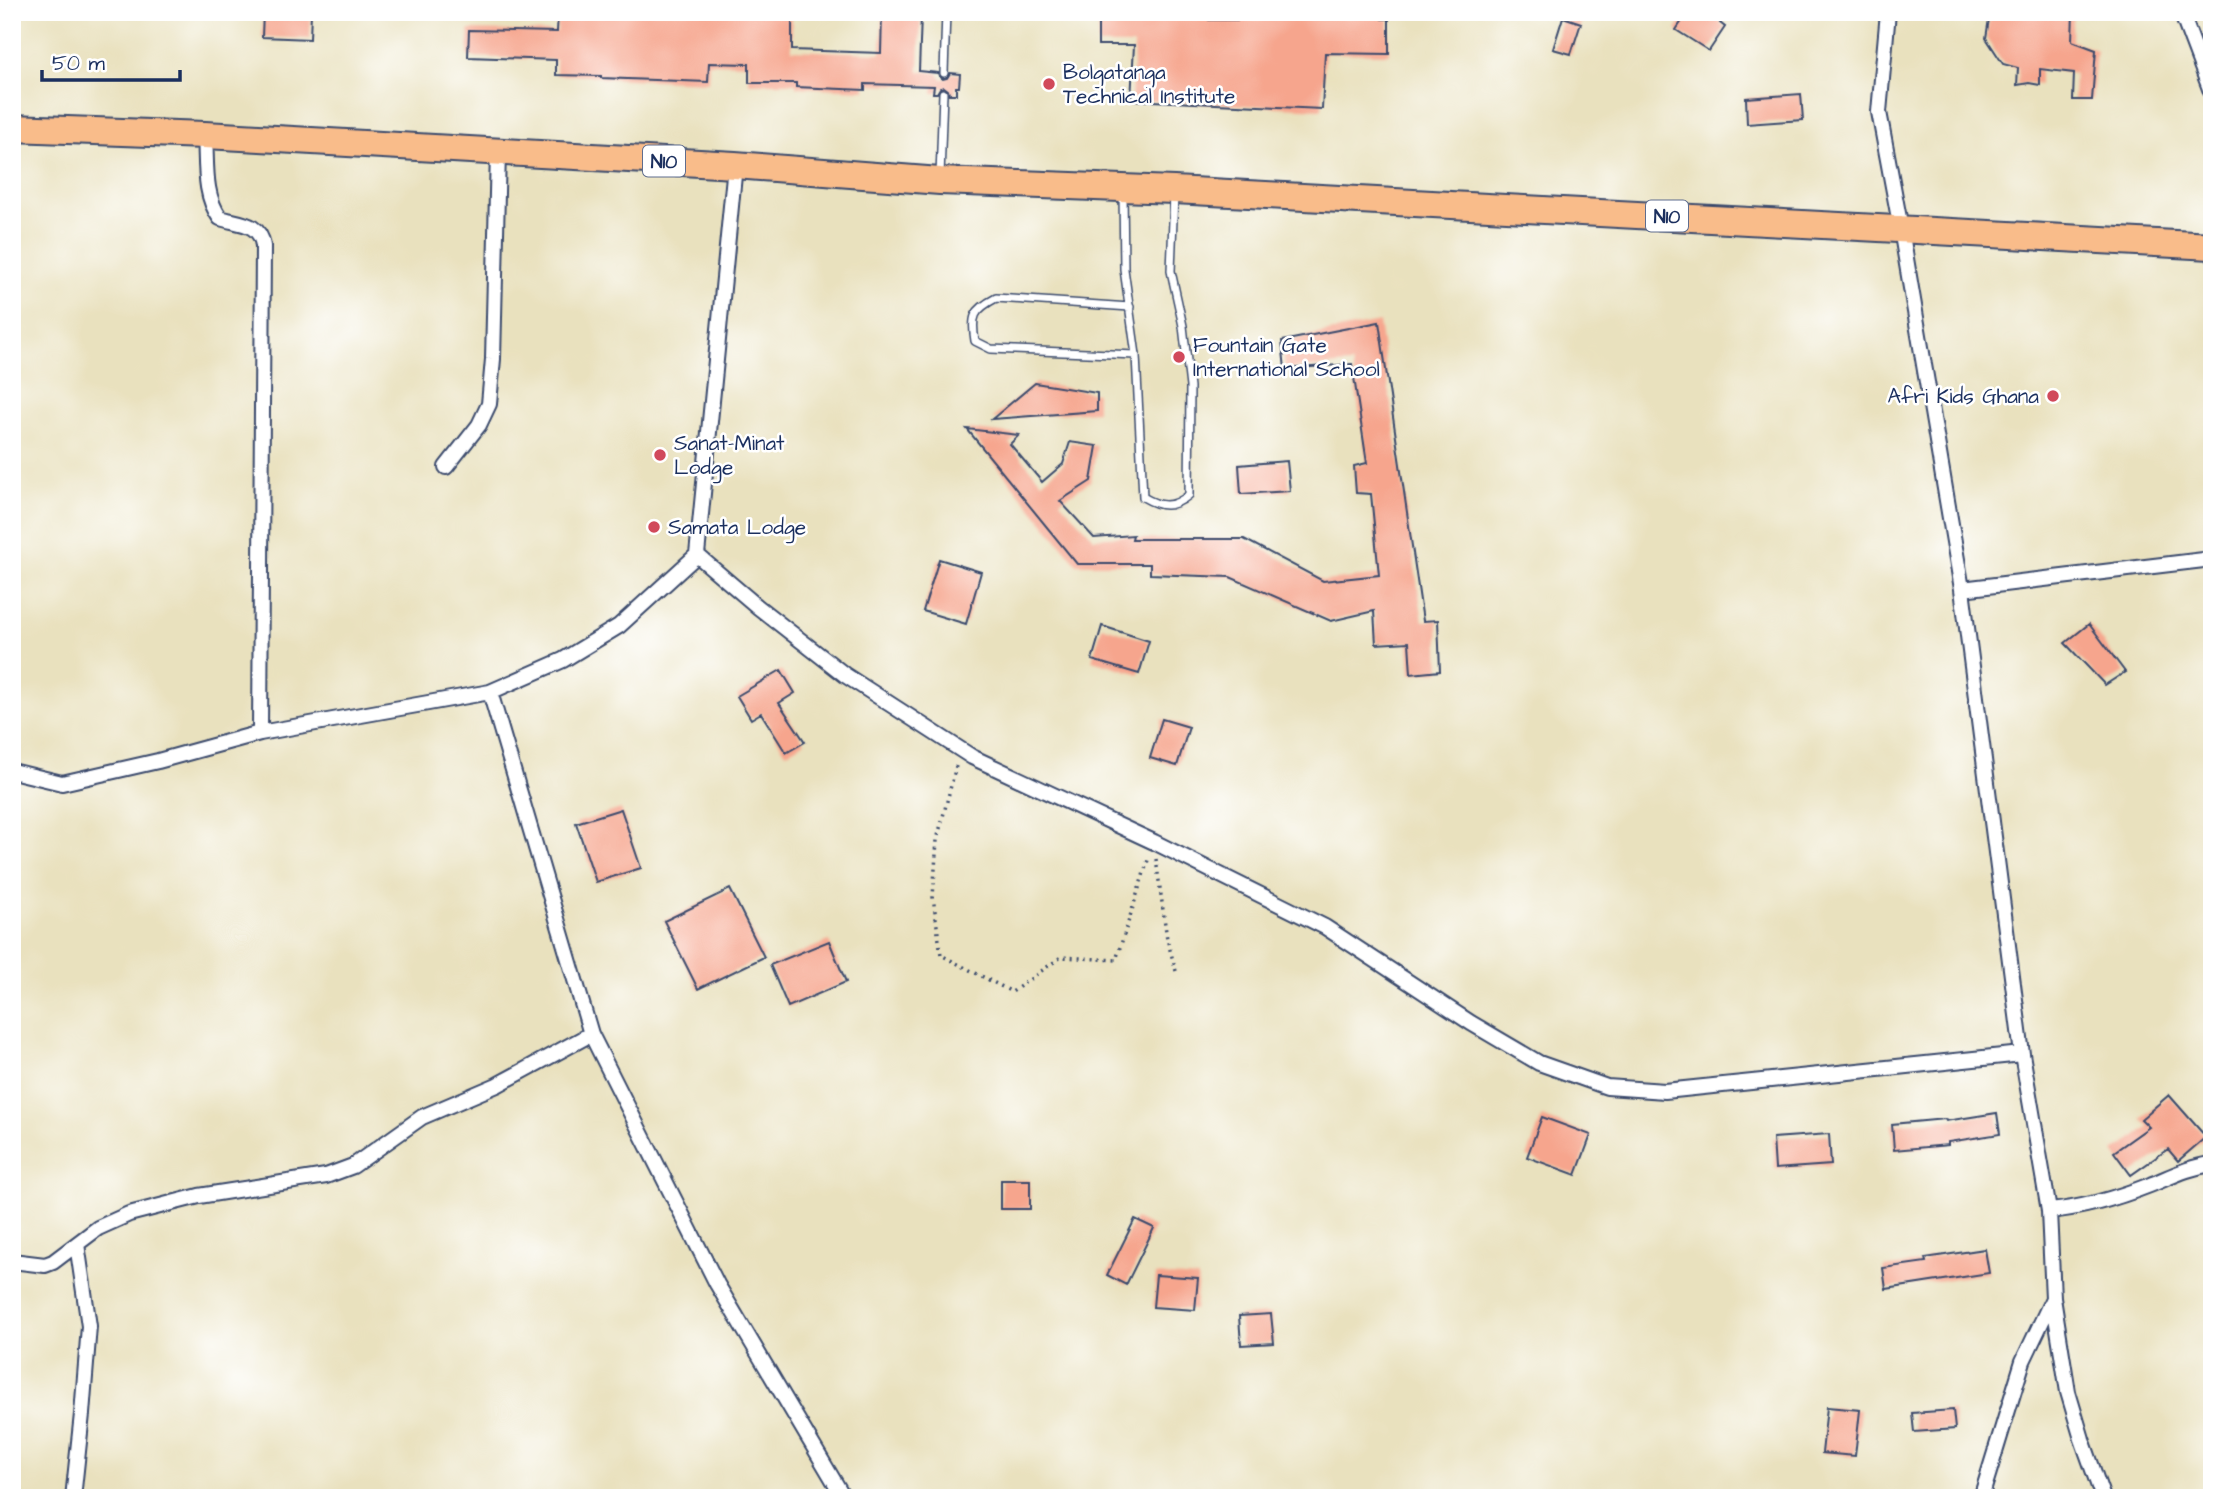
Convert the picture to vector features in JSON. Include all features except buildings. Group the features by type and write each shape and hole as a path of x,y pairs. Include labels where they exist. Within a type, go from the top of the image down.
{"highway":[{"name":"N10","path":"12,128 205,135 736,165 940,181 1174,190 2212,246"}],"street":[{"path":"1888,12 1879,113 1962,589 2022,1054 2049,1211 2053,1298 2068,1392 2103,1498"},
{"path":"2181,12 2212,94"},
{"path":"205,135 207,188 214,209 220,218 253,226 262,235 260,733"},
{"path":"446,467 479,425 489,404 493,359 498,152"},
{"path":"12,771 62,783 159,761 260,733 490,692 564,660 620,626 697,555 736,165"},
{"path":"697,555 845,675 972,757 1154,842 1325,927 1471,1023 1539,1063 1607,1087 1665,1091 2022,1054"},
{"path":"1962,589 2212,559"},
{"path":"490,692 591,1034 717,1284 844,1498"},
{"path":"12,1261 45,1265 54,1262 98,1228 129,1214 199,1196 326,1176 353,1166 422,1117 497,1085 591,1034"},
{"path":"2049,1211 2079,1208 2149,1186 2175,1174 2212,1164"},
{"path":"73,1498 89,1326 77,1244"},
{"path":"1982,1498 2023,1361 2053,1298"}],"lane":[{"path":"944,73 946,12"},
{"path":"940,181 943,93"},
{"path":"1123,188 1124,269 1136,355 1143,497 1156,505 1178,504 1189,495 1190,387 1183,326 1171,271 1174,190"},
{"path":"1130,307 996,298 981,306 972,322 975,341 991,349 1136,355"}],"path":[{"path":"956,766 937,840 933,897 941,955 1013,992 1061,957 1116,960 1154,842"},
{"path":"1154,842 1167,939 1177,971"}],"place":[{"name":"Bolgatanga Technical Institute","path":"1049,84"},
{"name":"Fountain Gate International School","path":"1179,357"},
{"name":"Afri Kids Ghana","path":"2053,396"},
{"name":"Sanat-Minat Lodge","path":"660,455"},
{"name":"Samata Lodge","path":"654,527"}]}
